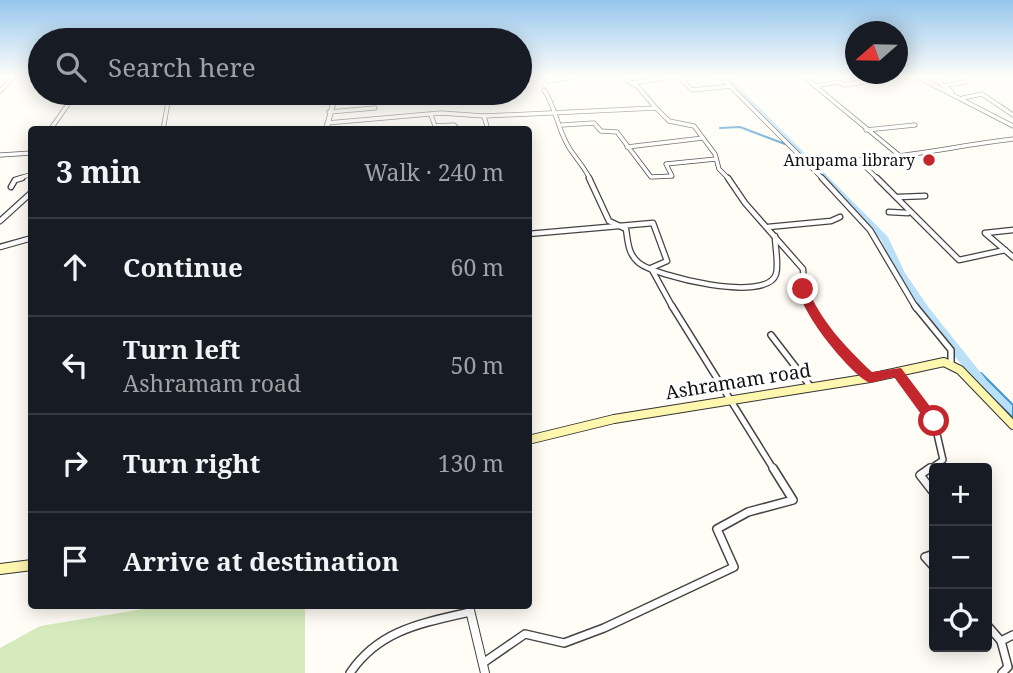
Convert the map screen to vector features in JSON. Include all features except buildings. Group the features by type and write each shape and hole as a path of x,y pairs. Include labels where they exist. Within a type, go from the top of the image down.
{"main road":[{"name":"Ashramam road","path":"532,439 614,419 870,378 933,363 951,365"},
{"path":"951,365 1013,425"},
{"path":"0,569 28,566"}],"street":[{"path":"53,126 66,107"},
{"path":"164,126 167,107"},
{"path":"327,126 331,107"},
{"path":"554,107 566,143 580,160 609,222 626,229 631,253 636,261 651,268 722,288 758,288 770,282 776,274 775,236"},
{"path":"752,107 870,230 922,316 951,350 951,365"},
{"path":"840,107 900,156"},
{"path":"980,107 1013,126"},
{"path":"329,112 375,108"},
{"path":"327,123 431,115 484,116 556,110 622,112 656,108 669,121 694,126 716,159 719,169 803,269 805,300 827,332 870,378"},
{"path":"431,115 435,126 455,126"},
{"path":"484,116 487,126"},
{"path":"562,125 594,123 601,131 615,130 624,136 627,147 651,177 673,176 666,164 716,159"},
{"path":"866,130 915,125"},
{"path":"627,147 703,138"},
{"path":"1005,250 959,260 908,213 898,197 858,160 1013,139"},
{"path":"0,155 28,153"},
{"path":"11,187 15,180 28,175"},
{"path":"0,220 28,196"},
{"path":"898,197 925,196"},
{"path":"889,212 908,213"},
{"path":"768,227 840,217"},
{"path":"532,234 653,223 667,261 651,268"},
{"path":"1013,230 985,233 1013,257"},
{"path":"0,247 28,240"},
{"path":"483,663 525,634 564,643 604,628 734,568 717,529 747,512 793,500 729,401 651,268"},
{"path":"771,335 811,387"},
{"path":"897,371 934,421 943,460 938,463"},
{"path":"929,469 920,475 929,487"},
{"path":"350,673 360,656 395,629 469,609 485,673"},
{"path":"992,631 1001,641 1008,667 1002,673"},
{"path":"1001,641 1013,635"}],"green space":[{"path":"144,609 305,609 305,673 0,673 0,648 40,626"}],"water":[{"path":"981,373 1013,405 1013,418 968,374"}],"waterway":[{"path":"755,107 885,239 901,274 925,311 981,381"},
{"path":"720,128 740,127 785,144"}],"place":[{"name":"Anupama library","path":"929,160"}],"route":[{"path":"803,289 805,300 827,332 861,369 870,378 897,371 934,421"}]}
